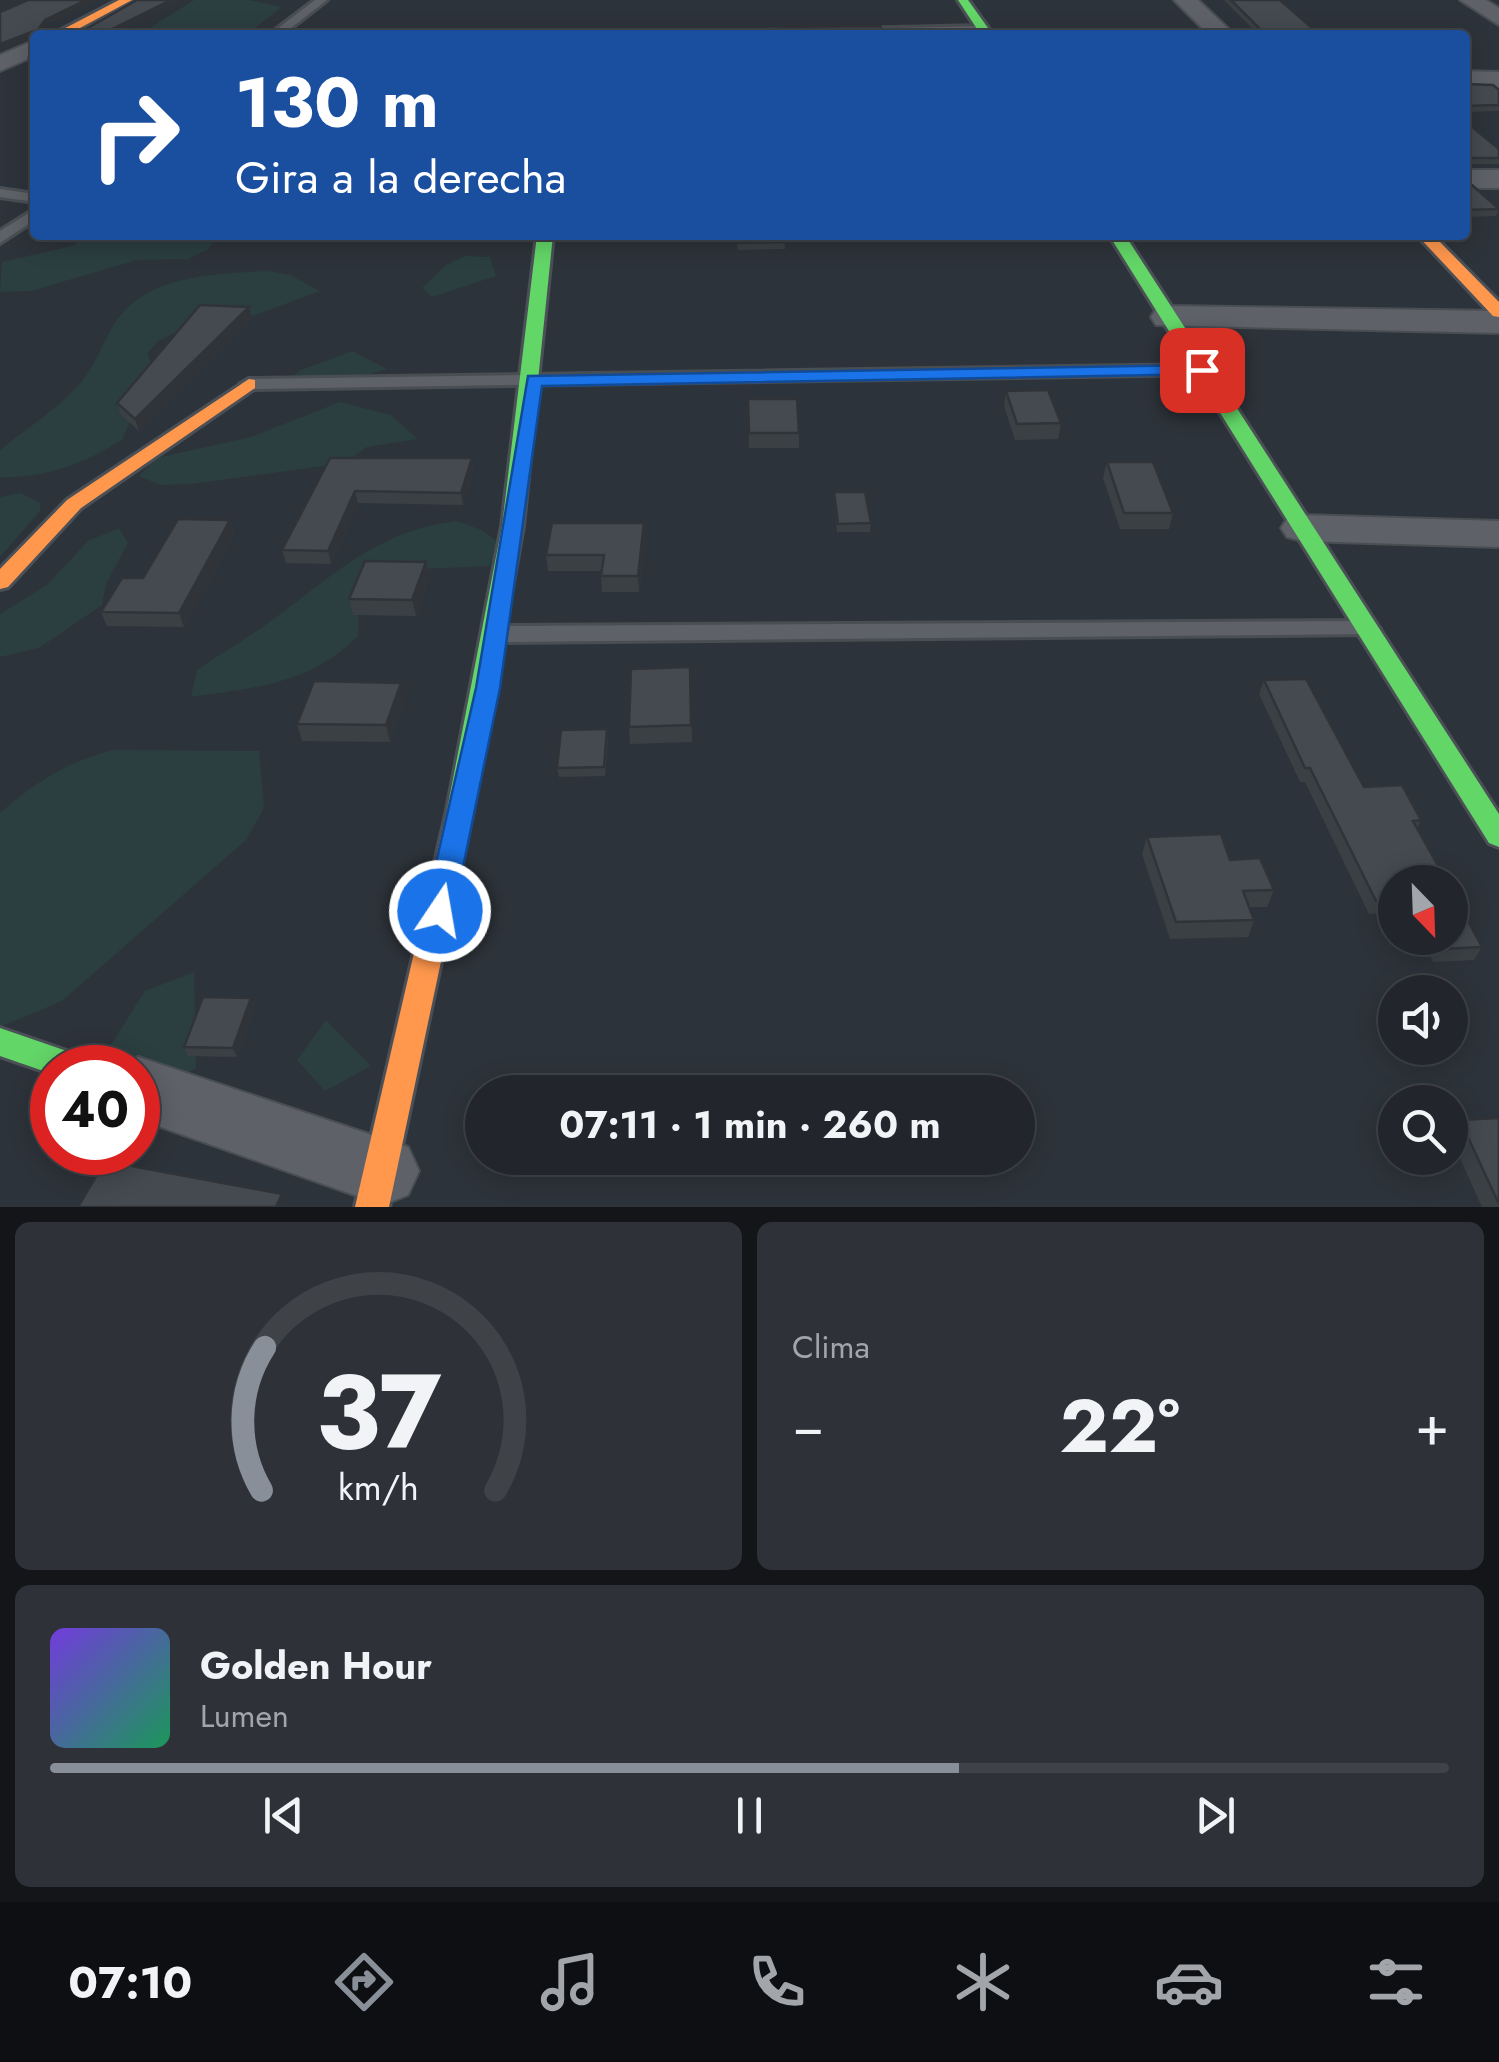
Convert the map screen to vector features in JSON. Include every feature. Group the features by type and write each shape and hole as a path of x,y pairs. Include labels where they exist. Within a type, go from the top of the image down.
{"street":[{"path":"68,30 126,0"},
{"path":"963,0 984,30"},
{"path":"1185,0 1218,30"},
{"path":"1471,0 1499,18"},
{"path":"0,64 30,49"},
{"path":"1470,79 1499,80"},
{"path":"1470,179 1499,179"},
{"path":"160,1097 377,1189 488,688 534,380 546,240"},
{"path":"1120,240 1499,836"},
{"path":"1429,240 1499,312"},
{"path":"1169,317 1499,322"},
{"path":"0,582 74,504 248,384"},
{"path":"1303,528 1499,534"},
{"path":"0,1042 30,1052"}],"lane":[{"path":"283,30 322,0"},
{"path":"0,193 30,197"},
{"path":"0,238 30,217"},
{"path":"248,384 1202,370"},
{"path":"496,634 1368,629"}],"shaded area":[{"path":"194,0 249,0 282,7 252,30 147,30"},
{"path":"76,240 215,240 207,250 188,259 137,260 31,291 0,292 2,262 76,245"},
{"path":"465,256 490,257 496,276 432,297 422,288 446,265"},
{"path":"268,271 290,275 320,291 253,316 202,320 158,341 147,354 154,366 122,440 64,468 0,477 0,450 83,380 126,309 143,296 182,280"},
{"path":"352,351 387,369 305,392 284,384 301,370"},
{"path":"340,402 391,415 418,439 367,447 345,463 191,484 160,485 139,476 156,458 251,437"},
{"path":"20,493 40,503 40,511 0,557 0,497"},
{"path":"456,521 482,530 502,545 489,566 423,569 359,592 358,636 321,665 281,681 191,697 197,670 351,561 399,536"},
{"path":"119,528 128,543 106,584 102,605 39,648 0,657 0,614 48,584 88,541"},
{"path":"112,750 259,751 264,808 246,840 62,1001 0,1027 0,813 52,774"},
{"path":"194,972 196,1068 160,1090 160,1045 111,1045 145,991"},
{"path":"326,1020 371,1066 325,1091 297,1060"}],"building":[{"path":"28,0 86,0 45,20 38,30 0,44 0,12"},
{"path":"137,0 171,0 110,30 84,30"},
{"path":"1231,0 1280,0 1314,30 1261,30"},
{"path":"880,26 881,30 780,30 779,27"},
{"path":"1470,84 1493,85 1499,90 1499,105 1470,106"},
{"path":"1470,125 1499,149 1499,158 1470,158"},
{"path":"1470,185 1472,185 1499,209 1470,210"},
{"path":"738,240 785,242 738,243"},
{"path":"200,305 249,307 135,419 117,403"},
{"path":"1048,390 1061,423 1017,424 1006,391"},
{"path":"748,399 797,399 799,433 749,433"},
{"path":"330,458 472,458 461,493 355,491 328,551 282,550"},
{"path":"1107,462 1153,462 1173,513 1124,513"},
{"path":"834,492 865,492 871,523 838,524"},
{"path":"178,519 230,520 179,613 101,612 122,578 143,578"},
{"path":"552,523 644,523 638,576 601,576 604,555 546,555"},
{"path":"365,561 426,562 412,600 349,599"},
{"path":"690,667 691,725 629,727 631,669"},
{"path":"1306,679 1364,787 1402,785 1421,820 1413,821 1438,865 1378,865 1376,901 1310,768 1305,768 1264,680"},
{"path":"314,681 401,683 386,725 297,724"},
{"path":"607,729 604,767 557,768 561,730"},
{"path":"1221,834 1230,860 1260,858 1274,890 1243,891 1254,920 1176,922 1147,837"},
{"path":"1468,921 1482,947 1468,948"},
{"path":"203,997 251,998 233,1048 184,1047"},
{"path":"1499,1118 1499,1202 1468,1137 1468,1120"},
{"path":"160,1171 282,1194 276,1207 78,1207 97,1175 160,1175"}],"traffic: fast":[{"path":"963,0 984,30"},
{"path":"459,815 489,671 513,526 545,240"},
{"path":"1120,240 1499,836"},
{"path":"0,1042 30,1052"}],"traffic: slow":[{"path":"68,30 127,0"},
{"path":"1430,240 1499,312"},
{"path":"0,582 74,504 249,384"},
{"path":"372,1207 459,815"}],"route":[{"path":"440,911 488,688 534,380 1202,370"}]}
